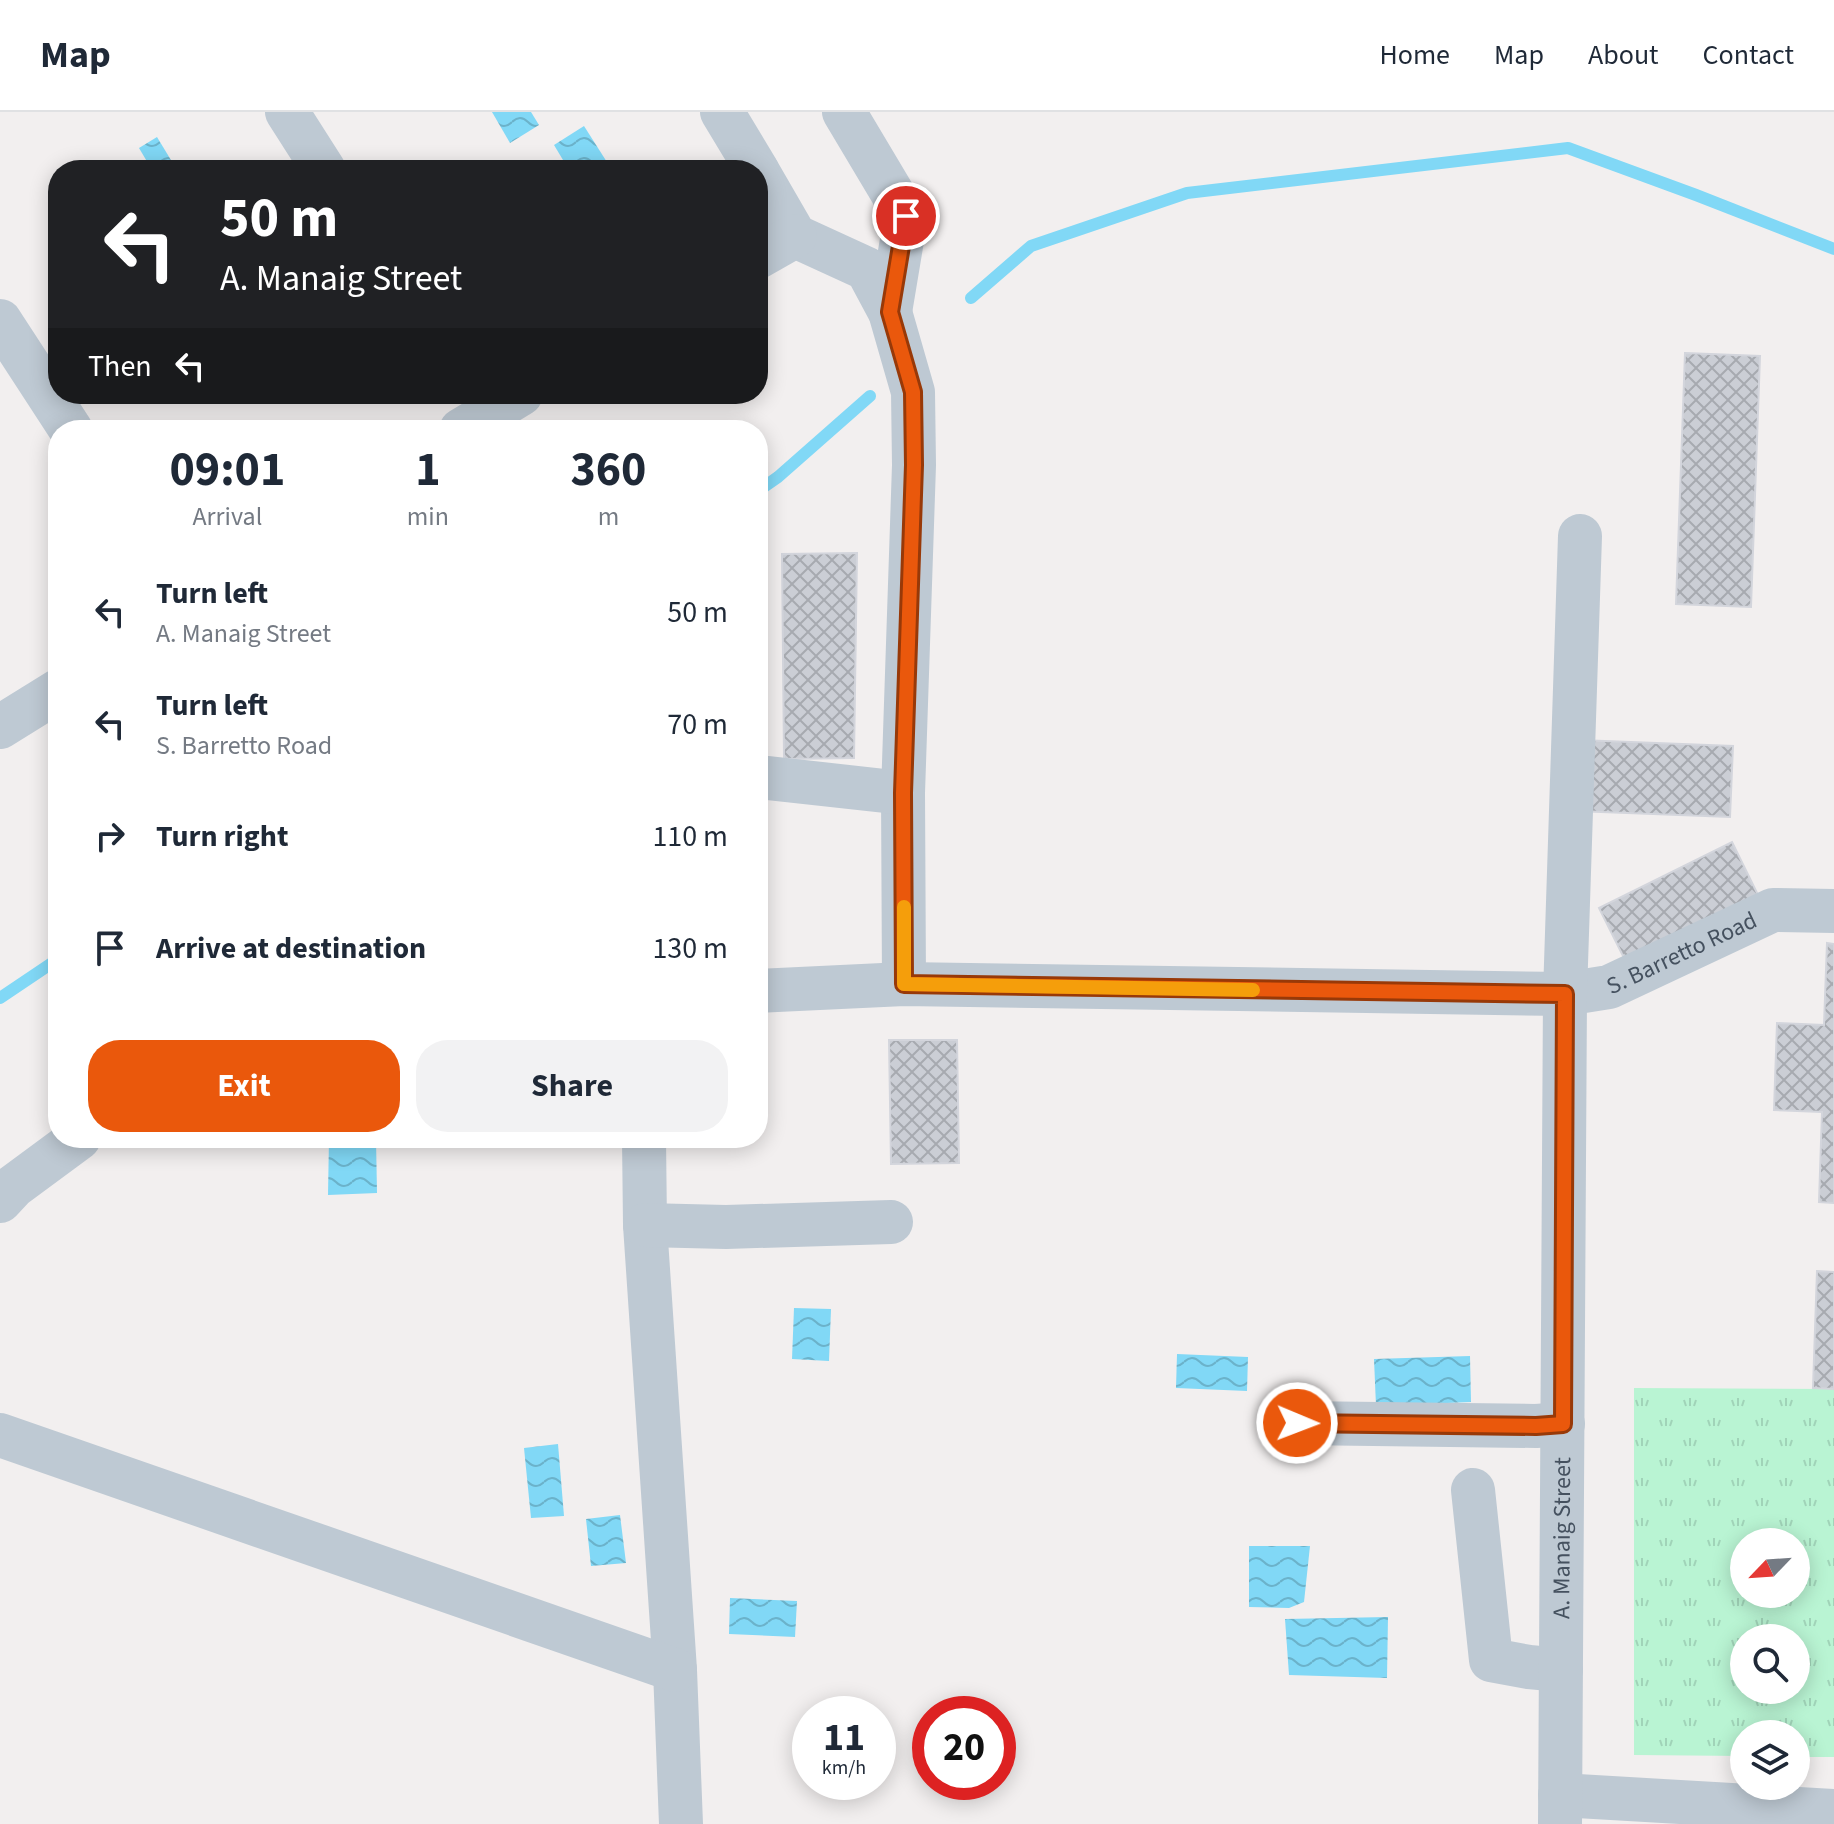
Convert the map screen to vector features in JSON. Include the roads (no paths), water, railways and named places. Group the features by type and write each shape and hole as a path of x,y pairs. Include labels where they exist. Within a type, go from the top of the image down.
{"street":[{"path":"287,112 318,160"},
{"path":"722,112 750,160"},
{"path":"844,112 906,216 890,312"},
{"path":"768,190 795,236 867,269 890,312 913,392 914,465 903,793 904,984"},
{"path":"768,251 795,236"},
{"path":"0,321 48,395"},
{"path":"470,414 496,404"},
{"name":"A. Manaig Street","path":"1580,536 1565,994 1560,1810 1834,1811"},
{"path":"0,727 48,697"},
{"path":"768,778 903,793"},
{"name":"S. Barretto Road","path":"768,991 904,984 1565,994 1609,987 1773,910 1834,911"},
{"path":"0,1201 14,1186 65,1148"},
{"path":"644,1148 645,1225 675,1670 681,1824"},
{"path":"645,1225 726,1227 891,1222"},
{"path":"1297,1423 1563,1424"},
{"path":"0,1435 675,1670"},
{"path":"1473,1490 1491,1660 1561,1670"}],"water":[{"path":"492,112 531,112 539,125 510,143"},
{"path":"584,126 606,160 563,160 554,145"},
{"path":"157,137 171,160 146,160 139,148"},
{"path":"329,1148 376,1148 377,1193 328,1195"},
{"path":"794,1308 831,1309 829,1361 792,1359"},
{"path":"1177,1354 1248,1357 1247,1391 1176,1388"},
{"path":"1470,1356 1471,1402 1376,1406 1374,1359"},
{"path":"558,1444 564,1516 531,1518 524,1448"},
{"path":"620,1515 626,1563 591,1566 586,1519"},
{"path":"1249,1546 1310,1546 1304,1602 1289,1608 1249,1607"},
{"path":"730,1598 797,1601 795,1637 729,1634"},
{"path":"1388,1617 1387,1678 1289,1675 1285,1619"}],"waterway":[{"path":"971,298 1031,246 1187,193 1568,148 1834,249"},
{"path":"768,484 870,396"},
{"path":"0,998 48,966"}]}
